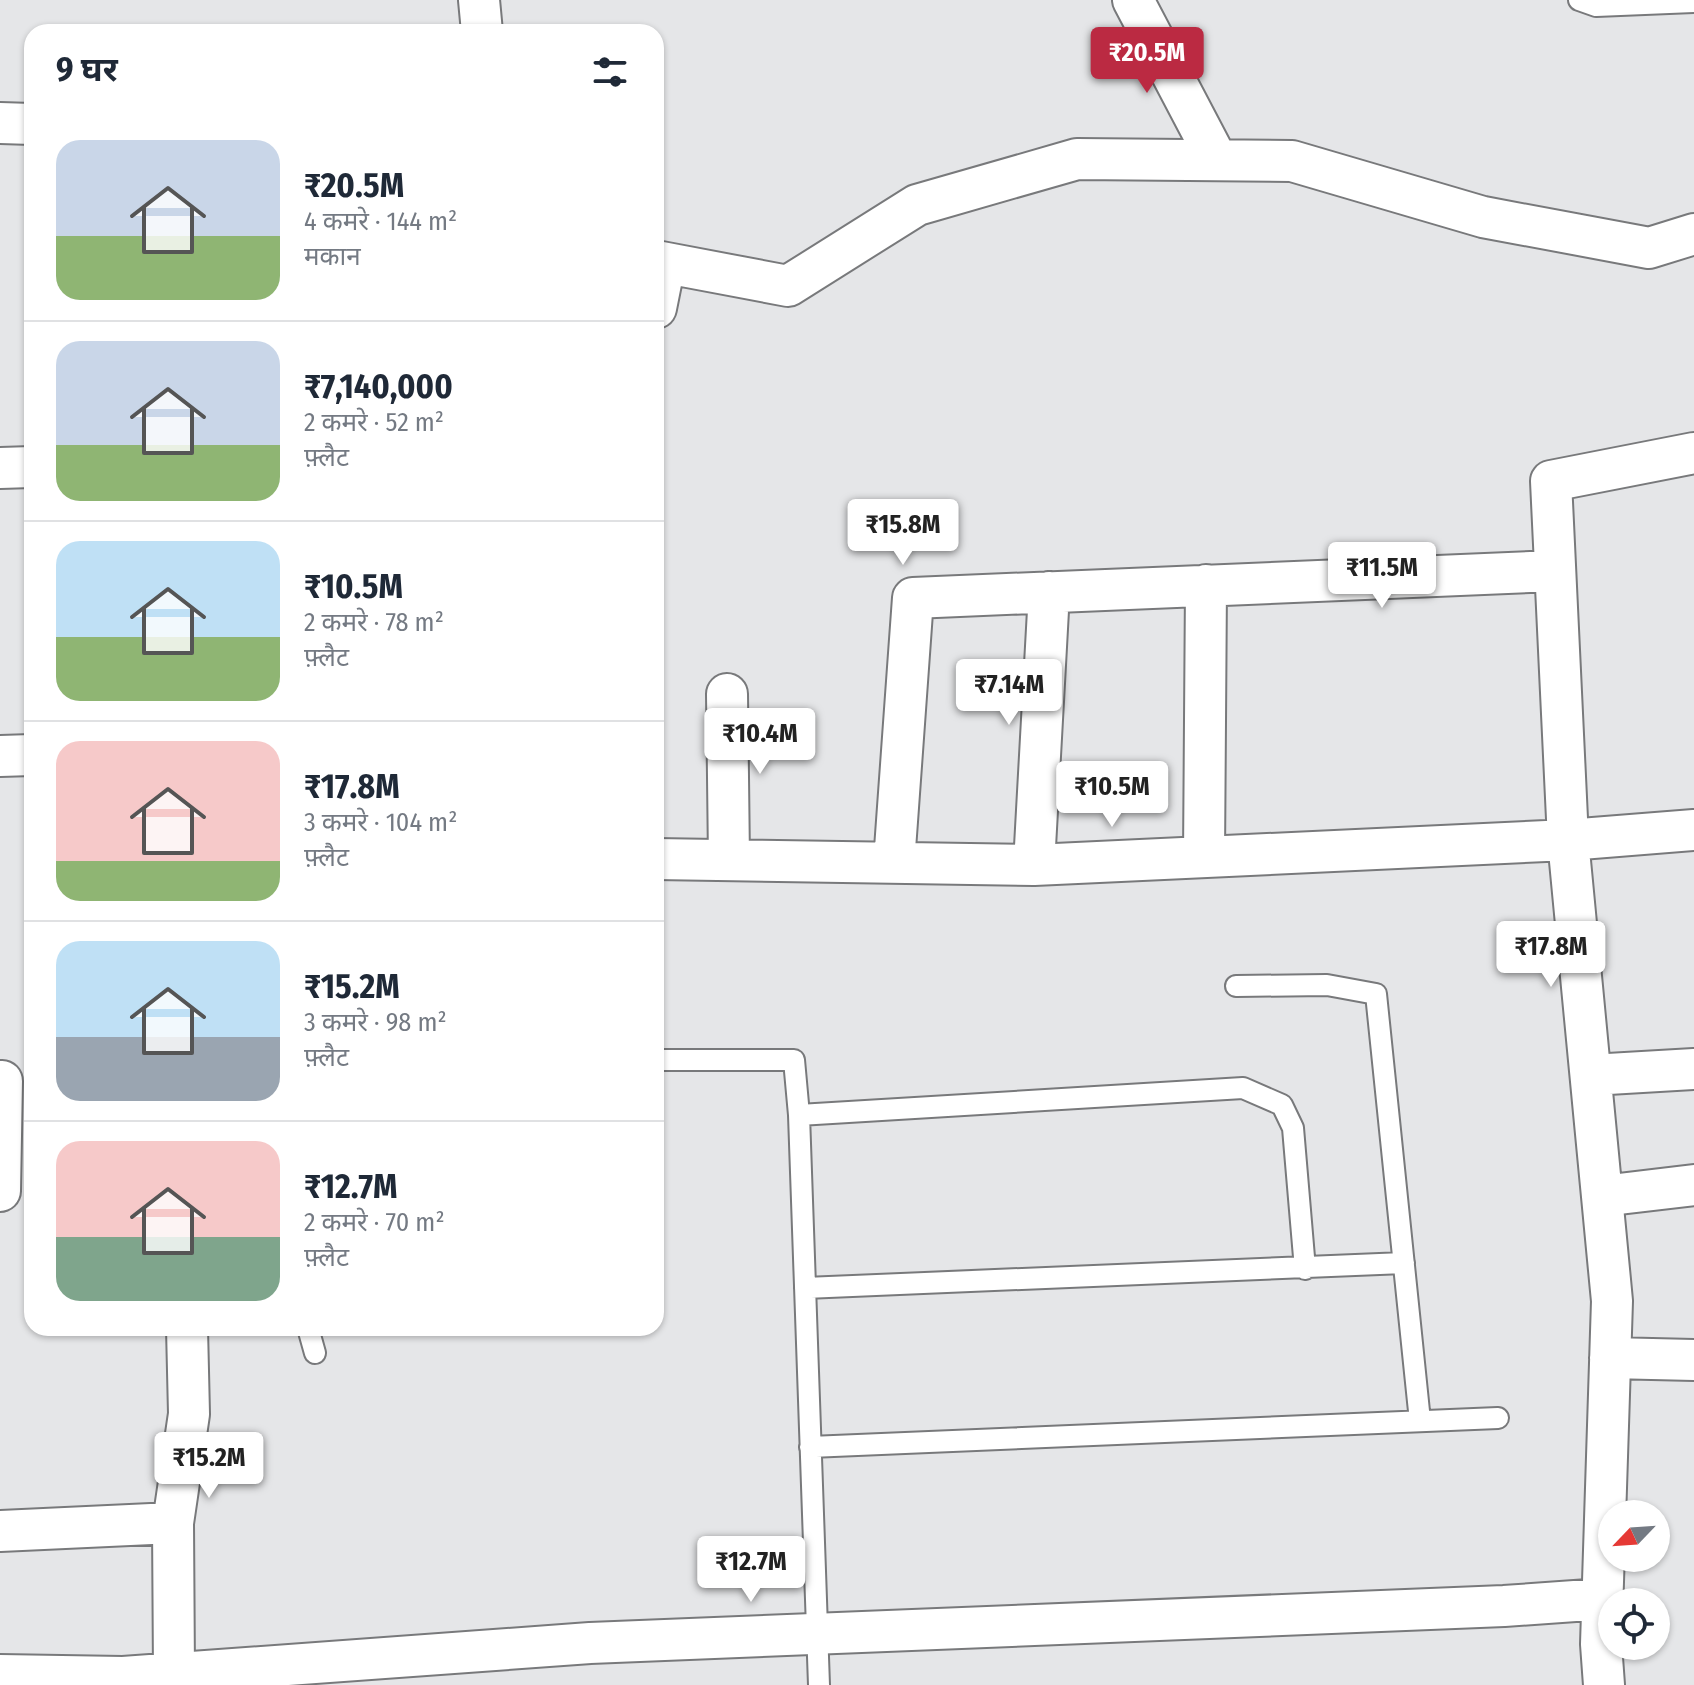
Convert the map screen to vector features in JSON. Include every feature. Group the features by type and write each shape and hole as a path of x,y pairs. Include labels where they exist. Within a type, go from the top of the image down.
{"street":[{"path":"479,0 481,24"},
{"path":"1133,0 1217,160"},
{"path":"0,123 24,124"},
{"path":"664,263 788,286 917,205 1077,159 1292,161 1483,217 1649,248 1694,234"},
{"path":"1603,1588 1612,1301 1568,840 1551,481 1694,453"},
{"path":"0,468 24,467"},
{"path":"894,863 913,598 1555,571"},
{"path":"1204,857 1206,585"},
{"path":"1034,865 1049,592"},
{"path":"727,694 729,860"},
{"path":"0,756 24,755"},
{"path":"664,859 1034,865 1568,840 1694,830"},
{"path":"1591,1075 1694,1069"},
{"path":"0,1191 11,1080"},
{"path":"1602,1196 1694,1185"},
{"path":"174,1673 173,1523 189,1414 187,1336"},
{"path":"1610,1358 1694,1360"},
{"path":"0,1531 173,1523"},
{"path":"0,1675 123,1681 174,1673 435,1670 590,1643 1504,1606 1598,1599"},
{"path":"1602,1660 1604,1685"}],"lane":[{"path":"1579,0 1596,6 1694,2"},
{"path":"1236,986 1327,985 1376,994 1420,1421"},
{"path":"664,1060 794,1060 799,1115 819,1685"},
{"path":"799,1115 1243,1088 1282,1105 1293,1128 1305,1269"},
{"path":"805,1288 1404,1263"},
{"path":"310,1336 315,1353"},
{"path":"810,1447 1498,1418"}]}
